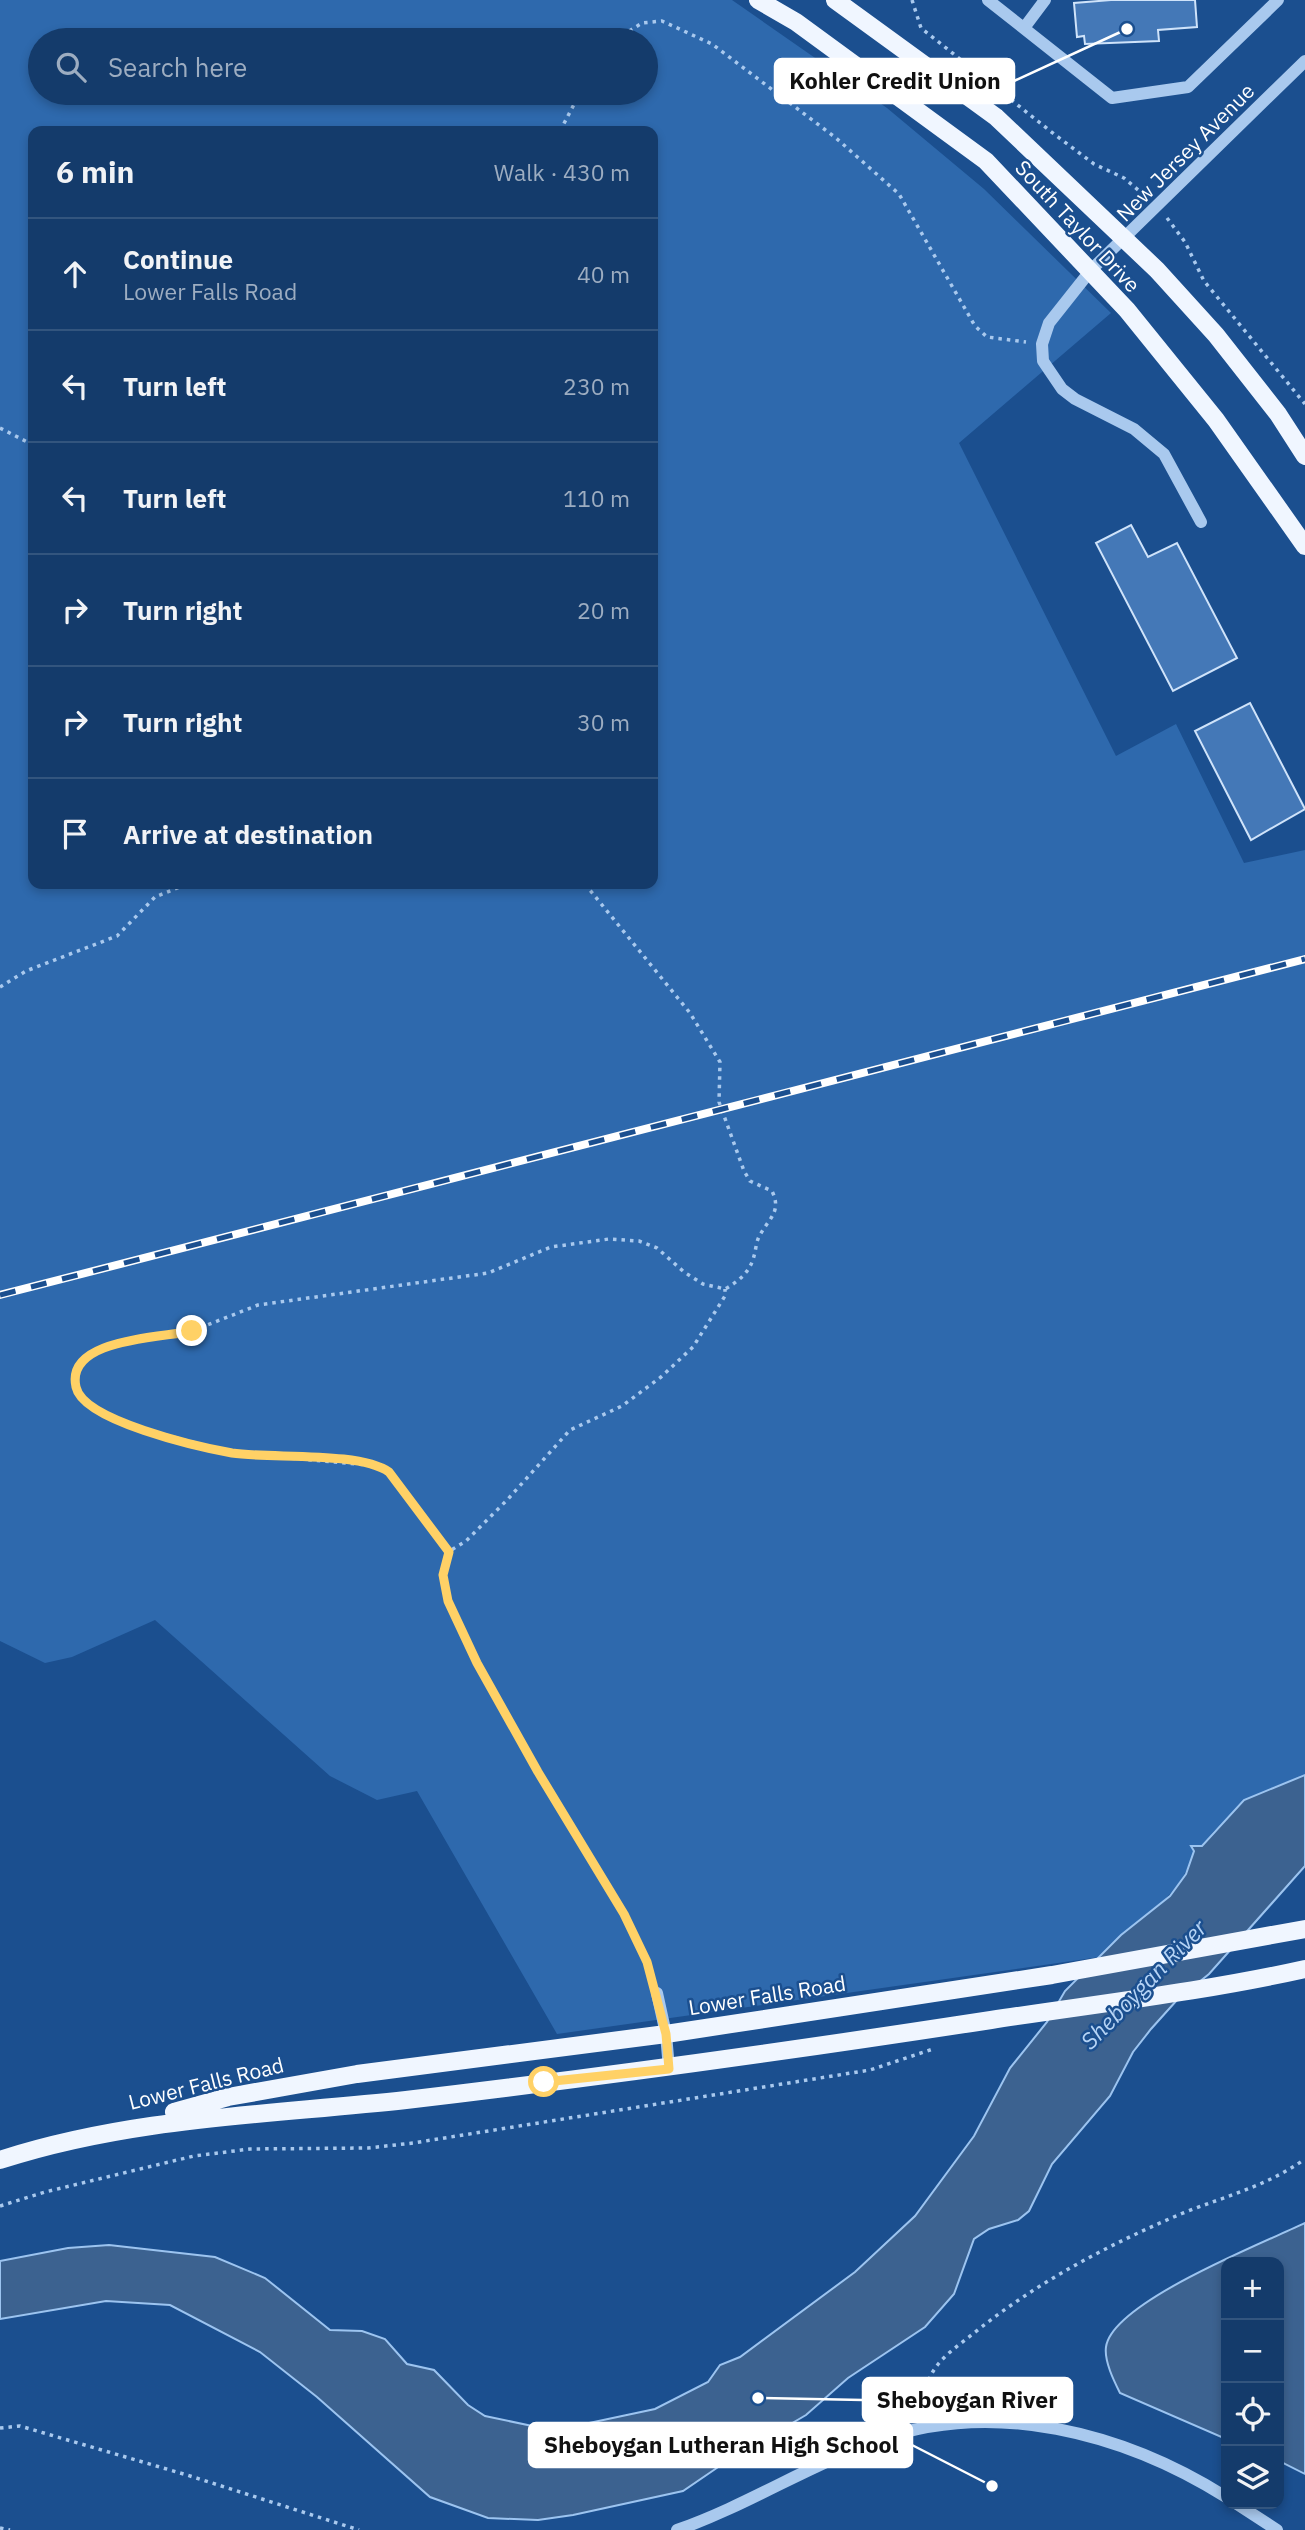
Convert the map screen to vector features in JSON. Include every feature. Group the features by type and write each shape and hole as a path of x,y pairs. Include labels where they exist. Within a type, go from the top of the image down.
{"main road":[{"name":"South Taylor Drive","path":"758,0 796,22 986,162 1091,270 1216,420 1305,546"},
{"name":"South Taylor Drive","path":"835,0 996,117 1124,239 1216,335 1278,414 1305,456"},
{"name":"Lower Falls Road","path":"74,2142 228,2097 300,2083 666,2034 1052,1975 1305,1929"},
{"name":"Lower Falls Road","path":"0,2160 187,2119 406,2100 669,2069 1213,1986 1305,1969"}],"street":[{"path":"988,0 1112,98 1188,87 1278,0"},
{"path":"1024,28 1045,0"},
{"name":"New Jersey Avenue","path":"1042,344 1049,323 1091,270 1305,61"},
{"path":"1042,344 1043,361 1062,388 1075,399 1134,429 1164,454 1201,522"},
{"path":"657,1993 666,2034 669,2069"},
{"path":"677,2530 708,2524 866,2445 928,2429 1012,2424 1083,2434 1153,2459 1221,2494"},
{"path":"1245,2509 1278,2530"}],"path":[{"path":"912,0 921,28 1054,134 1094,163 1124,178 1157,207 1185,242 1204,281 1305,404"},
{"path":"634,28 642,23 662,20 712,44 836,138 899,194 975,326 987,337 1042,344"},
{"path":"563,126 574,105"},
{"path":"0,428 28,442"},
{"path":"0,986 26,971 117,936 155,897 175,889"},
{"path":"589,889 690,1013 720,1062 719,1102 744,1171 750,1181 772,1191 777,1201 774,1218 758,1236 753,1261 742,1279 725,1289"},
{"path":"449,1552 389,1472 380,1466 232,1453 118,1422 82,1401 75,1385 78,1366 93,1351 126,1341 192,1331 258,1305 488,1273 551,1247 609,1239 639,1241 657,1248 694,1278 725,1289"},
{"path":"657,1993 647,1962 624,1914 538,1772 477,1663 448,1601 443,1575 449,1552 466,1541 509,1499 570,1430 622,1406 661,1377 685,1354 725,1296 725,1289"},
{"path":"0,2206 45,2192 194,2156 250,2149 342,2149 413,2143 858,2072 938,2047"},
{"path":"928,2429 925,2390 942,2359 1034,2287 1111,2245 1186,2212 1281,2176 1305,2159"},
{"path":"0,2428 20,2426 359,2530"},
{"path":"0,2528 10,2530"}],"shaded area":[{"path":"0,0 732,0 887,108 984,189 1111,313 959,443 1116,756 1176,724 1244,863 1305,850 1305,1775 1273,1787 1214,1831 1202,1846 1191,1846 1194,1851 1188,1868 1167,1897 1100,1957 557,2034 417,1791 377,1800 330,1776 155,1620 72,1657 45,1663 0,1641"}],"water":[{"path":"1305,1775 1305,1866 1209,1974 1177,2000 1151,2029 1133,2052 1110,2096 1052,2164 1029,2211 1018,2220 989,2229 974,2239 954,2294 925,2327 848,2378 806,2415 727,2461 683,2491 538,2520 488,2518 430,2497 317,2397 260,2352 170,2305 106,2301 0,2319 0,2261 68,2248 109,2245 215,2257 265,2278 330,2330 362,2331 385,2339 407,2364 434,2370 468,2405 485,2416 537,2427 575,2426 655,2409 708,2382 720,2365 740,2357 855,2272 915,2216 974,2136 1010,2068 1047,2022 1065,1991 1121,1935 1170,1896 1186,1874 1194,1851 1191,1846 1202,1846 1244,1800"},
{"path":"1305,2223 1305,2474 1284,2464 1284,2257 1230,2257"},
{"path":"1221,2261 1221,2437 1120,2393 1108,2365 1106,2347 1115,2330 1134,2311"}],"building":[{"path":"1195,0 1197,27 1158,30 1159,41 1085,44 1084,36 1077,37 1074,3"},
{"path":"1131,525 1148,557 1177,543 1237,658 1173,691 1096,543"},
{"path":"1250,703 1305,809 1251,840 1195,731"}],"railway":[{"path":"0,1295 1305,959"}],"place":[{"name":"Kohler Credit Union","path":"1127,29"},
{"name":"Sheboygan River","path":"758,2398"},
{"name":"Sheboygan Lutheran High School","path":"992,2486"}],"route":[{"path":"192,1331 126,1341 93,1351 78,1366 75,1385 82,1401 118,1422 232,1453 342,1460 380,1466 389,1472 449,1552 443,1575 448,1601 477,1663 538,1772 624,1914 647,1962 666,2034 669,2069 544,2082"}]}
